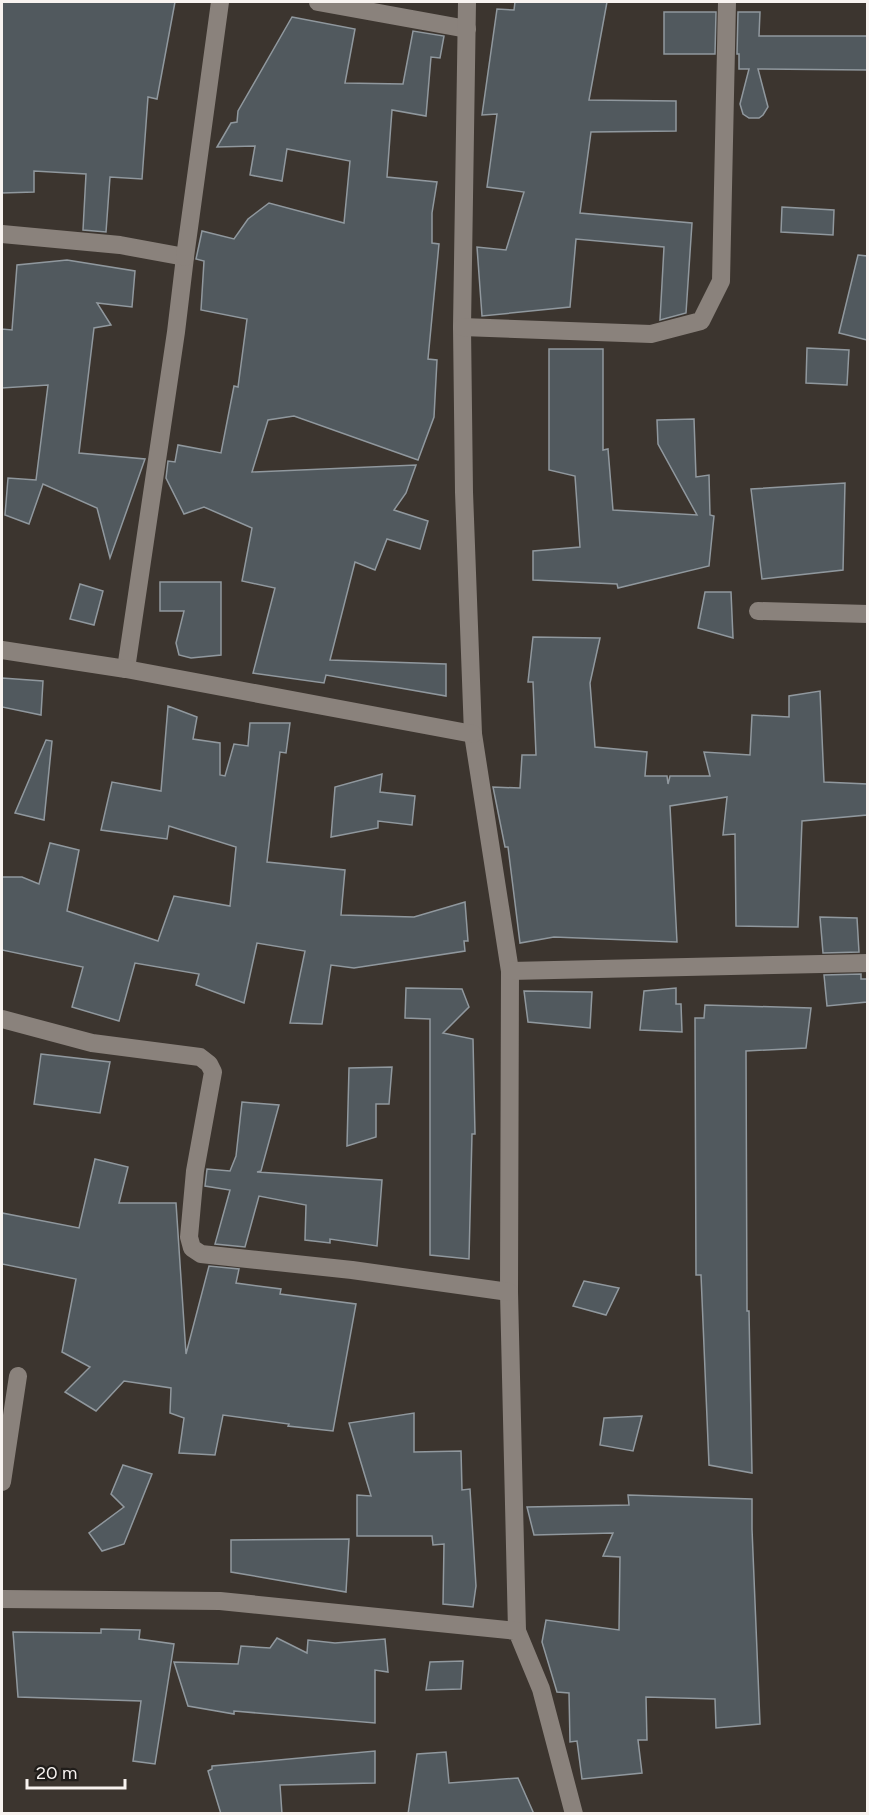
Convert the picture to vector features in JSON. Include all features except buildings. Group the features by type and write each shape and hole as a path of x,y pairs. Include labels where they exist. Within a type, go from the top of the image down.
{"street":[{"path":"126,669 176,333 220,2"},
{"path":"318,2 467,29"},
{"path":"467,2 462,327 464,492 473,734 510,971 509,1292 517,1631 541,1689 574,1814"},
{"path":"462,327 651,334 702,321 721,281 727,2"},
{"path":"2,234 120,245 185,257"},
{"path":"758,611 867,614"},
{"path":"2,650 126,669 473,734"},
{"path":"510,971 867,963"},
{"path":"2,1019 92,1043 200,1057 209,1064 213,1072 195,1171 189,1237 192,1248 201,1254 352,1270 509,1292"},
{"path":"2,1482 18,1376"},
{"path":"2,1599 220,1601 517,1631"}]}
